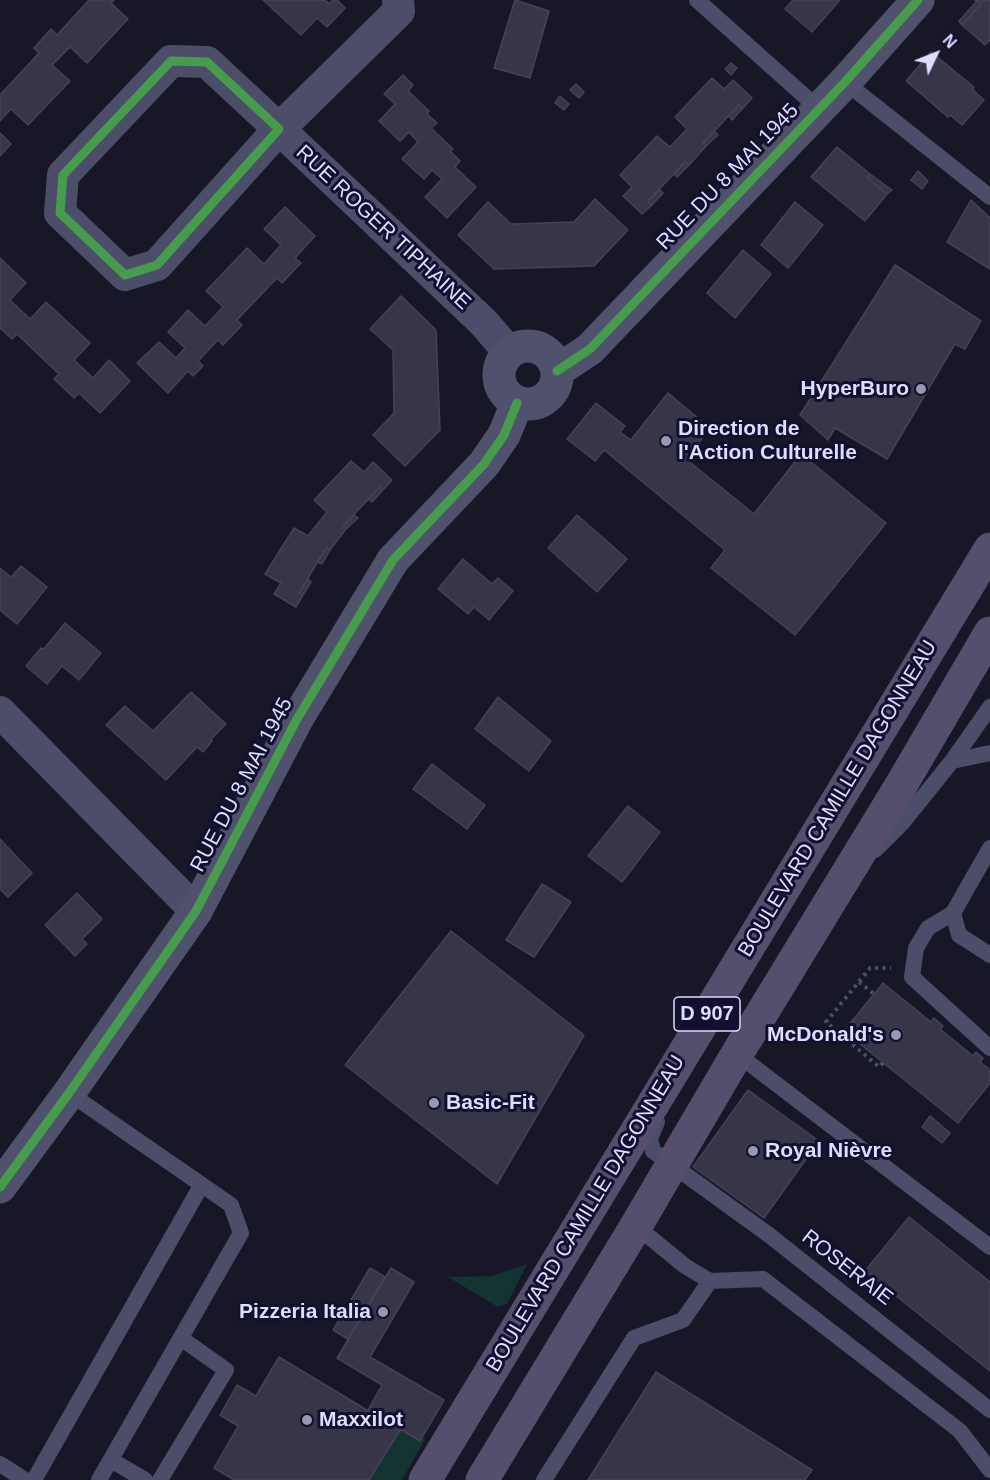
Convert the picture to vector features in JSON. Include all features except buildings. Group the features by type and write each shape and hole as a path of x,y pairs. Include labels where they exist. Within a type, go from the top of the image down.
{"main road":[{"name":"BOULEVARD CAMILLE DAGONNEAU","path":"425,1480 990,549"},
{"name":"D 907","path":"482,1480 990,633"}],"street":[{"name":"RUE ROGER TIPHAINE","path":"398,0 399,11 279,129 483,322 509,352"},
{"name":"RUE DU 8 MAI 1945","path":"557,371 590,349 845,82 918,0"},
{"path":"171,61 207,62 279,129 157,265 125,275 60,213 63,175 171,61"},
{"path":"528,345 548,353 557,371 557,380 550,395 535,404 517,403 503,392 500,384 499,367 509,352 518,347 528,345"},
{"name":"RUE DU 8 MAI 1945","path":"0,1187 69,1093 196,911 297,718 393,560 484,464 504,435 517,403"},
{"path":"0,712 196,911"}],"lane":[{"path":"697,0 819,109"},
{"path":"845,82 990,197"},
{"path":"835,892 903,822 990,708"},
{"path":"952,760 990,753"},
{"path":"990,848 953,913 928,928 916,948 912,977 990,1048"},
{"path":"953,913 959,935 990,955"},
{"name":"ROSERAIE","path":"727,982 714,1020 672,1094 650,1140 653,1151 769,1235 990,1410"},
{"path":"737,1054 990,1247"},
{"path":"69,1093 231,1205 241,1233 99,1480"},
{"path":"34,1480 201,1186"},
{"path":"636,1226 685,1266 710,1281 763,1279 960,1431 990,1470"},
{"path":"544,1480 634,1338 683,1320 710,1281"},
{"path":"160,1480 226,1370 182,1339"},
{"path":"111,1460 145,1480"},
{"path":"0,1464 25,1480"}],"path":[{"path":"883,1063 879,1067 826,1022 870,968 914,967"},
{"path":"859,982 874,994"}],"green space":[{"path":"527,1264 507,1304 498,1307 448,1277 492,1276"},
{"path":"400,1430 419,1441 422,1437 425,1439 402,1480 369,1480"}],"cycle path":[{"path":"557,371 590,349 845,82 918,0"},
{"path":"171,61 207,62 279,129 157,265 125,275 60,213 63,175 171,61"},
{"path":"0,1187 69,1093 196,911 297,719 393,560 484,464 504,435 517,403"}],"place":[{"name":"HyperBuro","path":"921,389"},
{"name":"Direction de l'Action Culturelle","path":"666,441"},
{"name":"McDonald's","path":"896,1035"},
{"name":"Basic-Fit","path":"434,1103"},
{"name":"Royal Nièvre","path":"753,1151"},
{"name":"Pizzeria Italia","path":"383,1312"},
{"name":"Maxxilot","path":"307,1420"}]}
